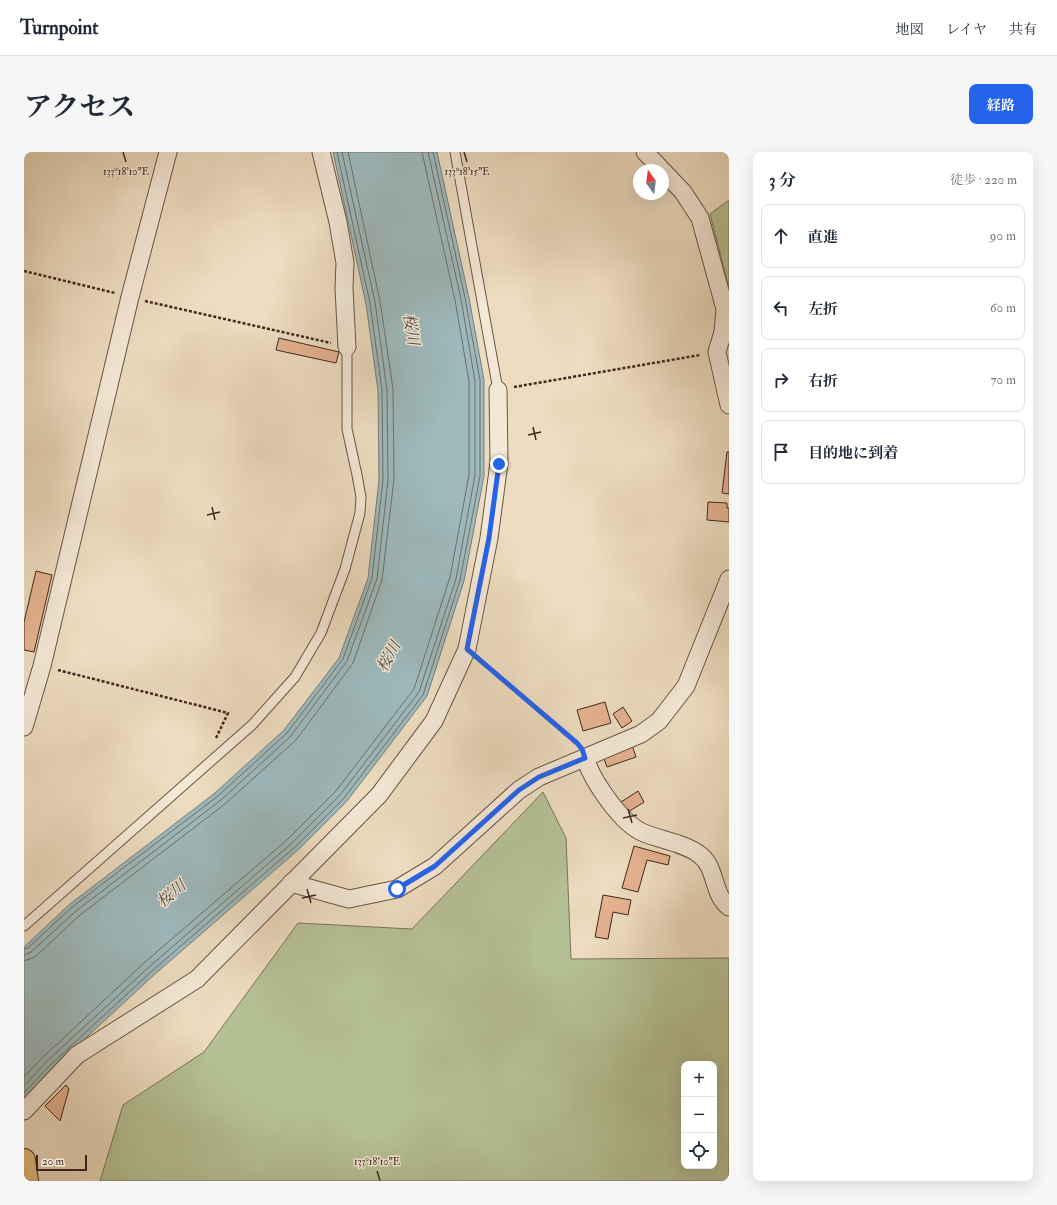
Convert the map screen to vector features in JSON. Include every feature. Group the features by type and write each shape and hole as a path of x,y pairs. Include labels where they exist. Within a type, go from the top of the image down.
{"main road":[{"path":"24,1160 27,1181"}],"street":[{"path":"24,727 42,666 130,297 168,152"},
{"path":"321,152 338,222 345,263 344,288 347,347"},
{"path":"645,152 657,164"},
{"path":"669,177 683,192 700,218 725,309 723,332 717,352 729,405"},
{"path":"24,1111 77,1055 197,979 379,795 434,721 467,649 489,538 499,464 498,390"},
{"path":"291,883 349,899 397,889 435,866 519,790 539,777 641,734 659,721 686,686 729,579"},
{"path":"585,758 590,772 622,816 642,832 682,846 701,855 712,873 716,890 729,907"}],"lane":[{"path":"455,152 498,390"},
{"path":"24,926 252,725 295,677 321,633 345,569 360,513 361,497 358,475 347,429 347,347"}],"path":[{"path":"24,271 347,347"},
{"path":"498,390 717,352"},
{"path":"467,649 577,743 582,749 585,758"},
{"path":"42,666 228,713"}],"green space":[{"path":"729,200 729,288 710,214"},
{"path":"543,792 566,838 571,959 729,958 729,1181 100,1181 123,1105 204,1052 298,923 412,929"}],"water":[{"name":"桜川","path":"333,152 437,152 469,298 484,380 484,476 464,581 427,696 347,801 298,850 155,974 51,1070 24,1099 24,947 70,904 215,793 284,730 339,658 368,578 379,480 378,391 366,304"}],"building":[{"path":"279,338 339,352 336,363 276,350"},
{"path":"727,452 729,452 729,494 722,493"},
{"path":"708,502 727,503 727,508 729,508 729,522 707,520"},
{"path":"36,571 52,575 34,652 24,650 24,622"},
{"path":"605,702 611,723 583,731 577,710"},
{"path":"623,707 632,721 622,728 613,714"},
{"path":"632,745 636,757 607,767 603,756"},
{"path":"638,791 644,802 628,812 621,802"},
{"path":"634,846 670,856 668,865 647,860 638,892 622,888"},
{"path":"603,895 631,900 628,915 613,912 608,939 595,937"},
{"path":"66,1085 69,1089 60,1121 45,1106"}],"route":[{"path":"397,889 435,866 519,790 539,777 585,758 582,749 577,743 467,649 489,538 499,464"}]}
